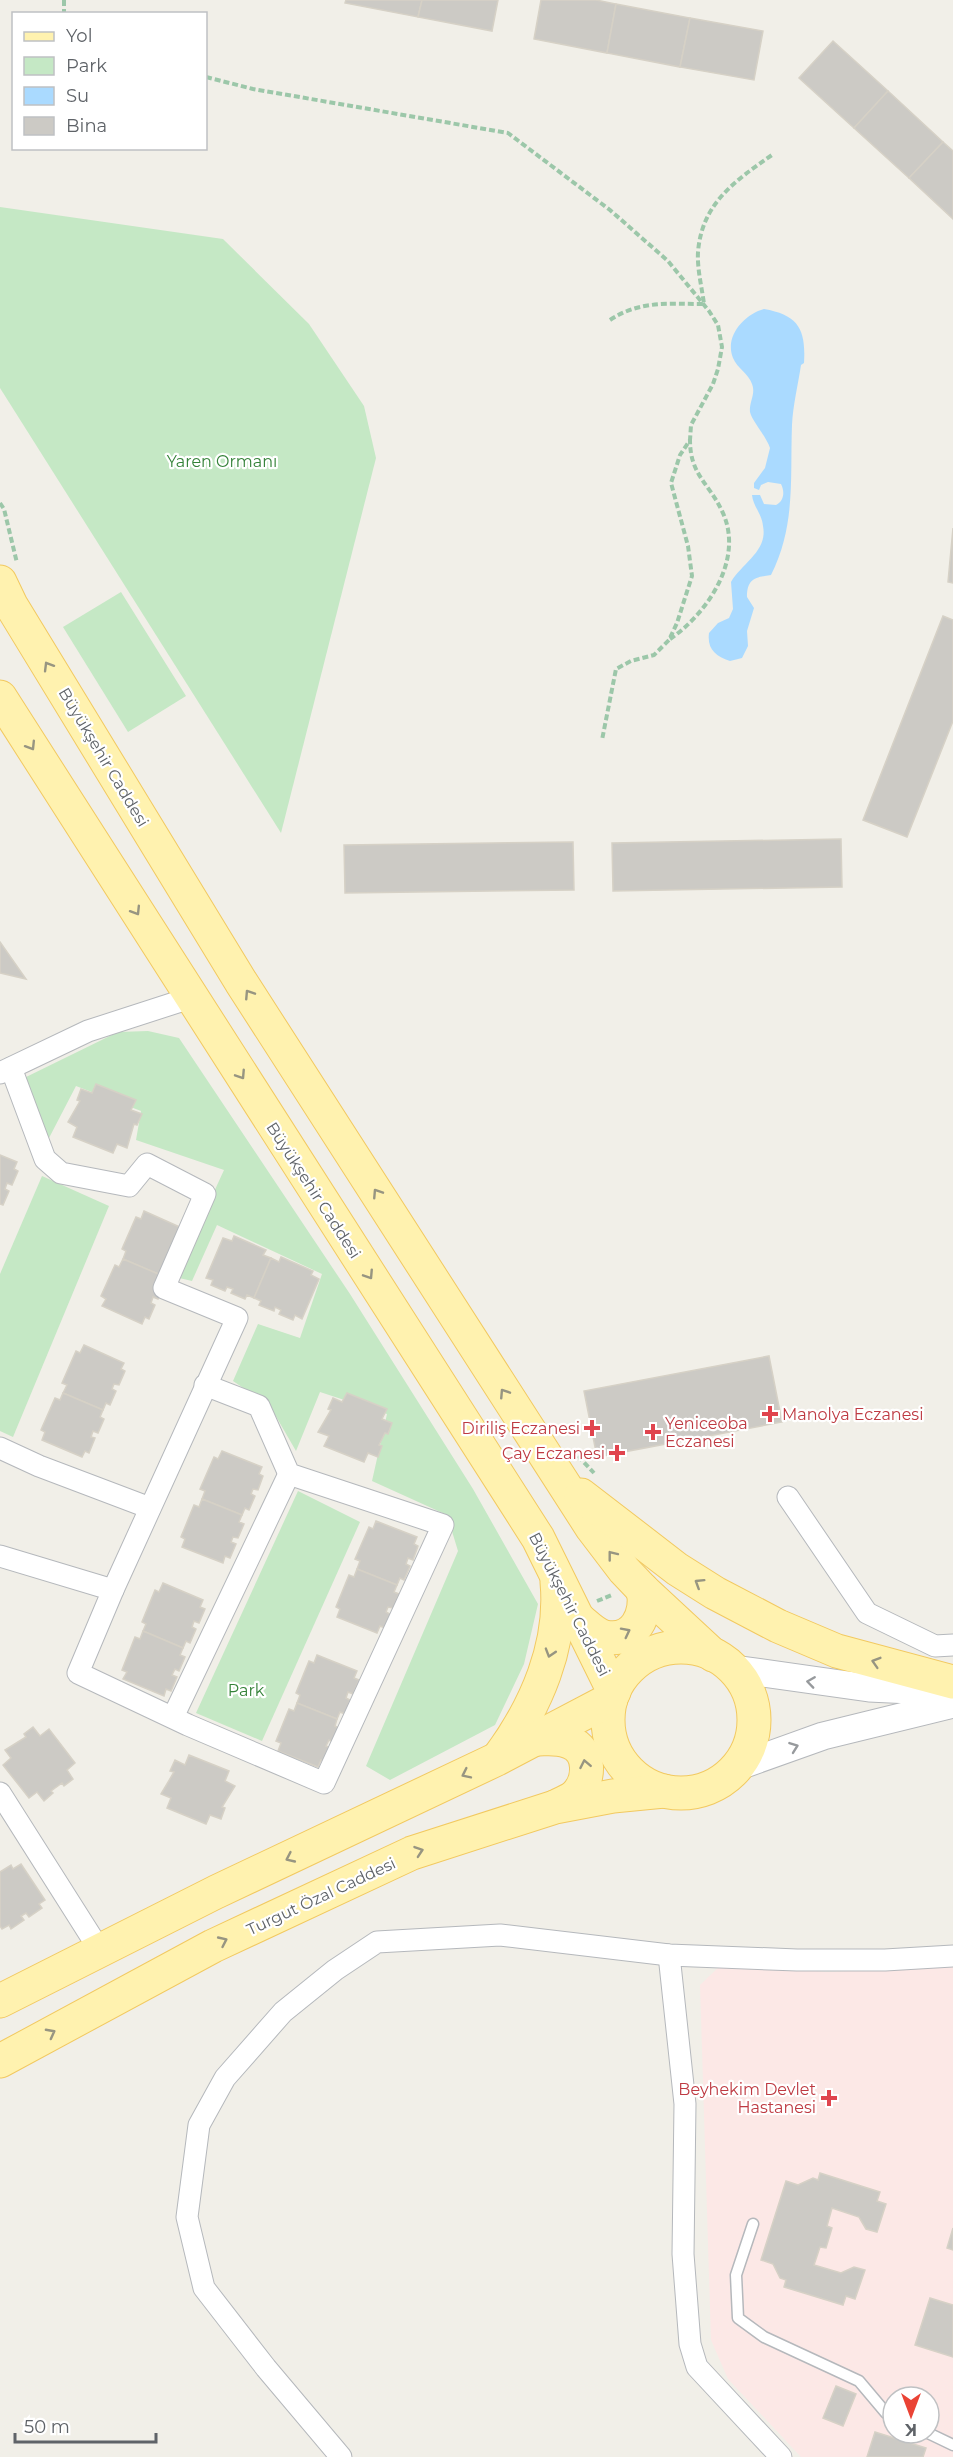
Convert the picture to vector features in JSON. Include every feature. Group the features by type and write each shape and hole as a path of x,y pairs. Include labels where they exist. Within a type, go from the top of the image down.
{"main road":[{"name":"Büyükşehir Caddesi","path":"0,582 11,605 241,982 558,1478 624,1570 723,1662"},
{"name":"Büyükşehir Caddesi","path":"0,697 190,998 538,1538 581,1621 613,1695"},
{"path":"558,1478 677,1569 714,1593 778,1626 837,1651 953,1682"},
{"path":"497,1759 524,1719 550,1656 558,1620 556,1574"},
{"path":"581,1621 595,1633 606,1637 618,1637 628,1633 643,1617 645,1599 643,1590"},
{"path":"676,1647 689,1648 723,1662 747,1689 754,1711 755,1723 750,1746 739,1766 721,1782 699,1791 676,1793 642,1782 624,1766 609,1734 608,1722 613,1695 631,1667 652,1653 676,1647"},
{"path":"0,2001 99,1949 497,1759 613,1695"},
{"path":"536,1739 556,1738 570,1742 580,1748 586,1760 587,1774 582,1787 573,1797 555,1807"},
{"name":"Turgut Özal Caddesi","path":"0,2061 213,1946 412,1853 555,1807 613,1796 664,1791"}],"street":[{"path":"190,998 88,1032 5,1071 45,1159 61,1173 129,1186 147,1164 205,1194 164,1288 237,1318 205,1385 113,1590 78,1673 173,1718 324,1783 443,1525 289,1474 258,1406 205,1385"},
{"path":"0,1448 39,1466 150,1508"},
{"path":"173,1718 289,1474"},
{"path":"788,1497 867,1613 935,1646 953,1645"},
{"path":"0,1556 113,1590"},
{"path":"723,1662 869,1688 953,1692"},
{"path":"739,1766 823,1736 953,1704"},
{"path":"0,1793 99,1949"},
{"path":"341,2457 266,2368 204,2288 187,2217 199,2125 225,2078 283,2012 335,1970 377,1942 500,1935 669,1955 797,1960 885,1960 953,1956"},
{"path":"669,1955 685,2104 683,2254 690,2343 697,2367 781,2457"}],"lane":[{"path":"753,2224 736,2275 738,2318 764,2337 859,2380 881,2407"}],"path":[{"path":"207,76 253,89 508,133 610,210 668,261 704,304 718,325 722,347 716,376 691,425 690,452 696,472 705,482 723,513 728,534 728,558 718,586 699,613 654,655 631,661 616,669 602,740"},
{"path":"704,304 698,255 702,231 722,194 737,178 772,155"},
{"path":"610,320 624,311 650,304 704,304"},
{"path":"669,640 692,576 688,546 671,483 680,455 690,440"}],"shaded area":[{"name":"Beyhekim Devlet Hastanesi","path":"722,1964 828,1972 953,1966 953,2457 801,2457 728,2379 711,2340 700,1985"}],"green space":[{"name":"Yaren Ormanı","path":"0,207 223,239 309,324 364,406 376,458 281,833 0,388"},
{"path":"121,592 186,696 128,732 63,627"},
{"path":"148,1031 179,1038 350,1294 473,1489 538,1604 524,1664 495,1725 390,1780 366,1766 458,1551 447,1515 372,1481 387,1414 320,1392 296,1451 270,1406 233,1381 258,1324 300,1338 322,1274 217,1225 192,1281 175,1277 224,1170 136,1140 141,1111 76,1086 49,1138 22,1079 118,1032"},
{"path":"42,1176 109,1206 13,1437 0,1431 0,1274"},
{"name":"Park","path":"298,1491 360,1522 262,1741 196,1713"}],"water":[{"path":"764,309 785,315 798,326 804,341 804,363 801,365 794,402 790,501 785,538 771,575 756,578 748,586 747,597 754,608 747,631 748,646 742,658 730,661 713,651 709,643 709,633 718,623 729,618 733,609 731,582 762,543 764,535 762,522 752,495 760,495 764,504 776,505 781,501 783,493 781,484 768,482 761,485 759,490 754,488 754,483 765,468 770,448 750,412 752,384 735,362 731,350 731,342 738,327 750,316"}],"building":[{"path":"346,0 422,0 418,17 345,3"},
{"path":"422,0 498,0 492,31 418,17"},
{"path":"541,0 596,0 616,4 607,53 534,39"},
{"path":"616,4 690,18 680,67 607,53"},
{"path":"690,18 763,31 754,80 680,67"},
{"path":"833,41 888,91 854,128 799,78"},
{"path":"888,91 943,142 909,178 854,128"},
{"path":"943,142 953,151 953,219 909,178"},
{"path":"953,528 953,583 948,582"},
{"path":"943,616 953,620 953,721 907,837 863,820"},
{"path":"841,839 842,887 613,891 612,843"},
{"path":"573,842 574,890 345,893 344,845"},
{"path":"0,942 26,979 0,973"},
{"path":"96,1084 136,1100 131,1110 142,1114 137,1125 134,1124 127,1148 117,1144 113,1153 73,1137 77,1127 68,1122 80,1101 77,1100 81,1089 92,1093"},
{"path":"0,1155 17,1162 14,1169 18,1171 12,1185 7,1183 5,1189 9,1191 3,1205 0,1204"},
{"path":"144,1211 184,1229 163,1276 123,1259 126,1251 122,1249 136,1217 141,1219"},
{"path":"234,1236 266,1250 263,1255 271,1258 254,1298 247,1295 245,1299 231,1293 233,1289 227,1287 225,1291 211,1285 213,1280 206,1278 223,1238 232,1241"},
{"path":"281,1257 313,1271 311,1275 319,1279 302,1319 295,1315 293,1320 279,1314 281,1310 275,1307 274,1311 259,1305 261,1301 254,1298 271,1258 279,1262"},
{"path":"123,1259 163,1276 164,1285 158,1299 153,1297 151,1303 155,1305 149,1319 145,1317 142,1324 102,1306 106,1299 101,1296 115,1265 119,1267"},
{"path":"84,1345 124,1363 121,1369 125,1371 119,1385 114,1384 112,1389 116,1391 110,1405 106,1403 103,1410 63,1393 67,1385 62,1383 76,1351 80,1353"},
{"path":"769,1356 782,1422 597,1457 584,1391"},
{"path":"63,1393 103,1410 100,1417 104,1419 98,1433 93,1431 91,1437 95,1438 89,1453 85,1451 82,1457 42,1440 45,1432 41,1430 55,1398 60,1400"},
{"path":"347,1393 387,1409 382,1419 392,1423 388,1434 385,1433 379,1445 382,1446 378,1457 368,1453 364,1462 324,1446 329,1436 318,1432 331,1410 328,1409 333,1398 342,1402"},
{"path":"222,1451 262,1467 259,1474 263,1476 258,1490 253,1489 251,1494 255,1496 249,1510 245,1508 242,1515 202,1499 205,1491 200,1489 214,1457 218,1459"},
{"path":"202,1499 242,1515 239,1522 244,1524 238,1538 233,1537 231,1542 236,1544 230,1558 225,1556 223,1563 182,1547 185,1539 181,1537 194,1505 199,1507"},
{"path":"376,1521 417,1537 414,1544 418,1546 413,1560 408,1558 406,1564 410,1566 404,1580 400,1578 397,1585 357,1569 360,1561 355,1559 369,1527 373,1529"},
{"path":"357,1569 397,1585 394,1592 399,1594 393,1608 388,1607 386,1612 390,1614 385,1628 380,1626 377,1633 337,1617 340,1609 336,1607 349,1575 354,1577"},
{"path":"163,1583 203,1600 200,1607 205,1609 199,1623 194,1621 192,1627 196,1629 190,1643 186,1641 183,1648 143,1631 146,1624 142,1622 155,1590 159,1592"},
{"path":"143,1631 183,1648 180,1655 185,1657 179,1671 175,1669 172,1675 177,1677 171,1691 166,1689 164,1696 123,1679 127,1672 122,1670 135,1637 140,1639"},
{"path":"317,1655 357,1671 354,1678 359,1680 353,1694 348,1692 346,1698 350,1700 345,1714 340,1712 337,1719 297,1703 300,1695 296,1693 309,1661 314,1663"},
{"path":"297,1703 337,1719 335,1726 339,1728 333,1742 329,1740 326,1746 331,1748 325,1762 321,1760 318,1767 278,1751 281,1743 276,1741 289,1709 294,1711"},
{"path":"33,1727 40,1736 49,1729 75,1763 67,1770 73,1779 64,1786 62,1783 51,1791 53,1793 44,1801 37,1792 29,1798 3,1765 11,1758 5,1750 26,1737 24,1734"},
{"path":"189,1755 229,1771 225,1781 235,1786 222,1807 225,1808 221,1819 210,1815 206,1824 167,1808 171,1798 161,1794 174,1772 170,1771 175,1760 185,1765"},
{"path":"21,1864 45,1900 39,1904 42,1908 29,1917 26,1913 21,1916 24,1920 11,1929 9,1925 2,1929 0,1926 0,1872 11,1865 13,1869"},
{"path":"820,2173 880,2192 877,2201 886,2204 877,2232 866,2229 859,2217 832,2208 827,2226 832,2228 826,2248 820,2247 814,2265 841,2273 854,2267 865,2270 855,2299 846,2296 843,2305 784,2287 786,2280 780,2278 773,2264 761,2260 786,2181 798,2185 813,2178 818,2180"},
{"path":"953,2228 953,2250 947,2248"},
{"path":"930,2298 953,2305 953,2357 915,2345"},
{"path":"836,2386 856,2394 843,2426 823,2418"},
{"path":"875,2432 881,2434 881,2445 916,2445 926,2448 923,2457 867,2457"}],"place":[{"name":"Manolya Eczanesi","path":"770,1414"},
{"name":"Diriliş Eczanesi","path":"592,1428"},
{"name":"Yeniceoba Eczanesi","path":"653,1432"},
{"name":"Çay Eczanesi","path":"617,1453"},
{"name":"Beyhekim Devlet Hastanesi","path":"829,2098"}]}
